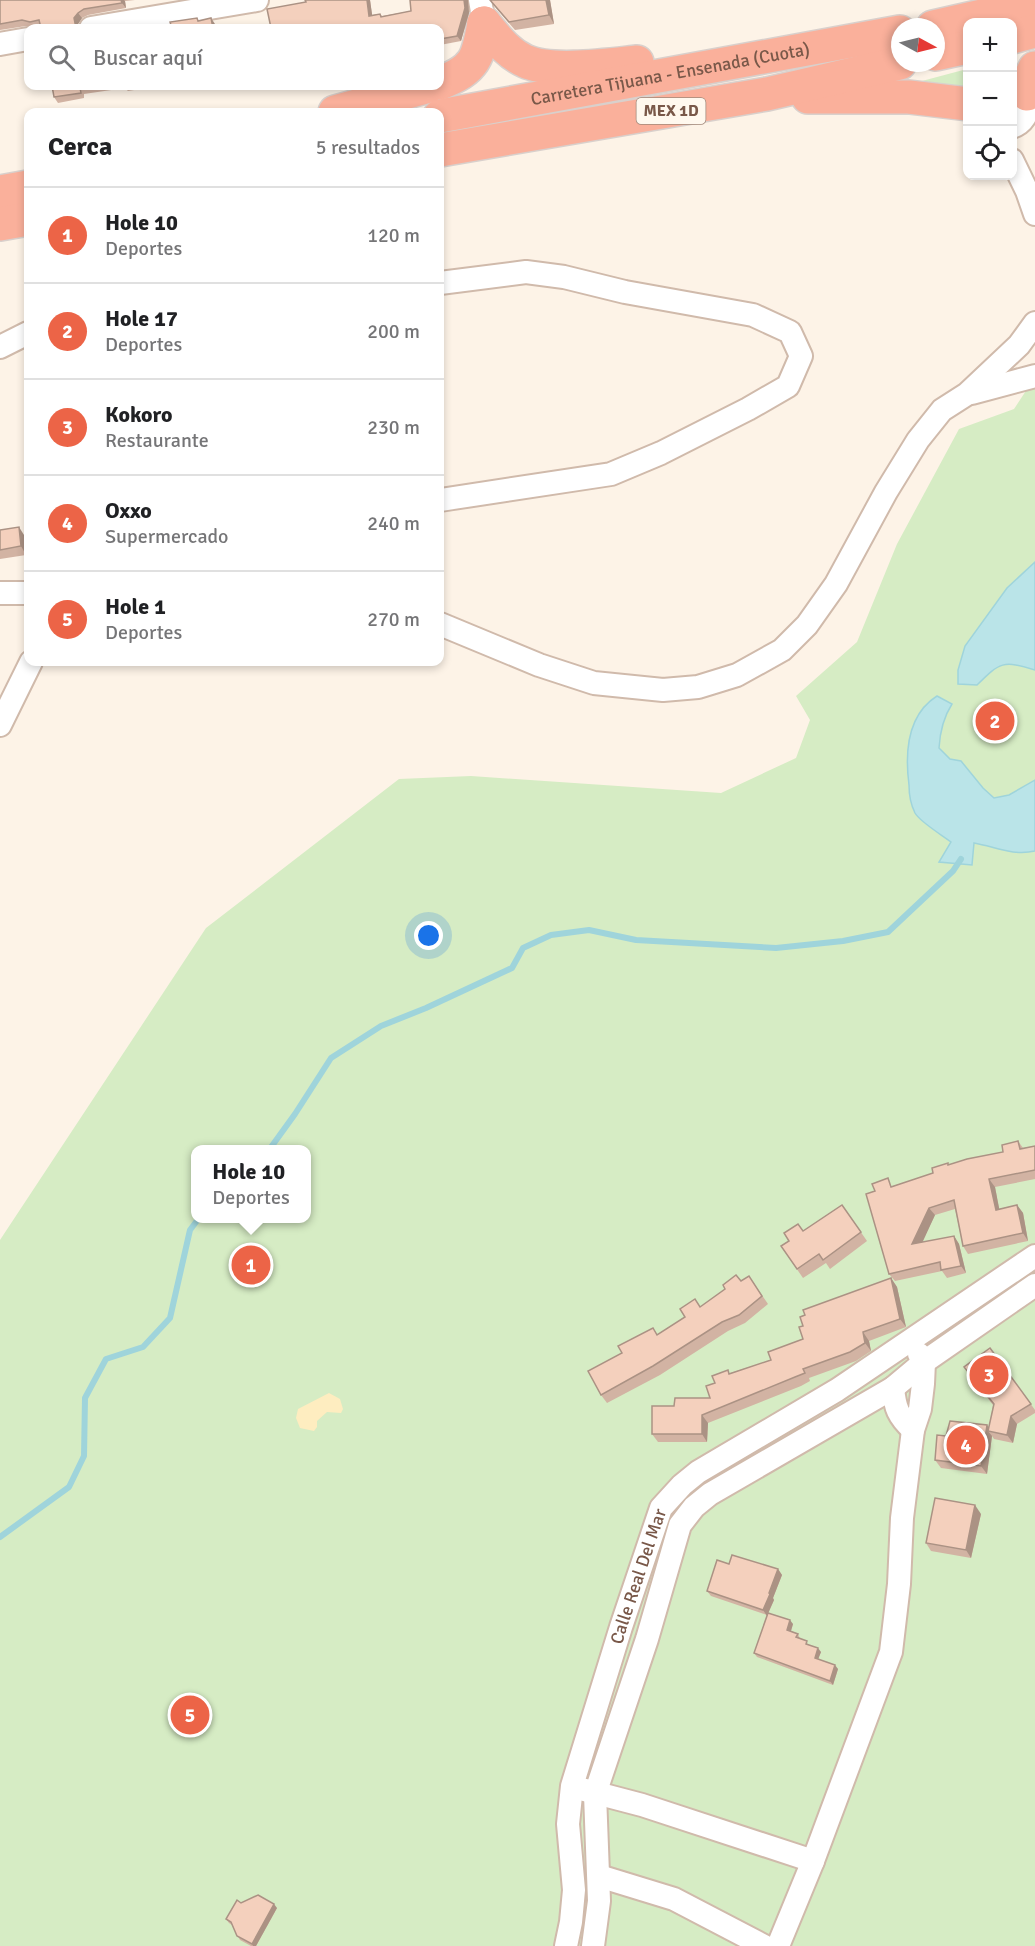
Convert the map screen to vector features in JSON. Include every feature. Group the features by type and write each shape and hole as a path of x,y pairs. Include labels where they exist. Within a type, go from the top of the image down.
{"highway":[{"path":"945,24 1035,4"},
{"path":"482,11 500,43 521,59 532,64 566,67 687,57 736,63"},
{"path":"444,80 461,72 472,63 479,51 482,11"},
{"path":"1017,36 1035,32"},
{"name":"Carretera Tijuana - Ensenada (Cuota)","path":"444,115 891,34"},
{"path":"945,52 963,48"},
{"name":"Carretera Tijuana - Ensenada (Cuota)","path":"444,149 767,94 891,65"},
{"path":"349,108 415,90"},
{"path":"767,94 835,98 909,97 963,103"},
{"path":"0,192 24,188"},
{"path":"0,224 24,220"}],"street":[{"path":"115,24 257,0"},
{"path":"0,44 24,40"},
{"path":"1014,126 1024,120 1028,95"},
{"path":"1017,170 1028,191 1035,214"},
{"path":"444,282 526,272 564,277 625,292 753,315 790,332 801,356 788,386 661,453 611,474 444,499"},
{"path":"444,626 539,665 594,683 663,690 698,687 737,675 782,650 807,625 836,584 886,492 918,440 942,410 967,394 1018,345 1035,323"},
{"path":"0,347 24,335"},
{"path":"967,394 1032,376 1019,356 1018,345"},
{"path":"0,593 24,593"},
{"path":"0,725 29,666"},
{"name":"Calle Real Del Mar","path":"566,1946 574,1890 568,1824 572,1786 621,1627 662,1508 682,1485 711,1463 837,1390 1035,1256"},
{"name":"Calle Real Del Mar","path":"593,1946 599,1901 595,1794 647,1639 680,1525 694,1507 711,1494 892,1388 924,1362 1035,1285"},
{"path":"778,1946 813,1861 891,1652 899,1584 902,1518 913,1430 920,1409 924,1384 924,1362 911,1340"},
{"path":"892,1388 900,1417 913,1430"},
{"path":"837,1390 853,1412"},
{"path":"621,1627 647,1639"},
{"path":"572,1786 642,1805 813,1861"},
{"path":"599,1876 674,1899 764,1946"}],"green space":[{"path":"963,70 963,90 922,81"},
{"path":"1035,377 1035,1946 0,1946 0,1240 206,928 399,779 471,776 721,793 796,758 810,720 796,696 857,642 897,544 959,429 1014,409"}],"sand":[{"path":"329,1393 340,1399 343,1409 341,1413 327,1412 317,1421 314,1431 300,1428 296,1418 298,1409"}],"water":[{"path":"1035,562 1035,670 1016,665 1003,665 977,685 958,684 958,670 965,646 1007,588"},
{"path":"937,696 952,704 942,725 939,748 950,759 961,761 994,798 1009,795 1035,780 1035,851 1012,852 974,843 972,865 939,862 951,842 915,813 910,795 907,761 914,724 927,704"}],"building":[{"path":"0,0 121,0 122,3 84,9 74,18 75,24 40,24 39,20 30,22 22,20 0,24"},
{"path":"305,0 367,0 369,16 380,14 381,17 411,11 410,0 464,0 465,8 457,36 444,38 444,24 270,24 267,9 306,2"},
{"path":"490,0 546,0 549,15 509,22"},
{"path":"211,18 212,24 171,24 170,22"},
{"path":"53,90 80,90 81,93 54,97"},
{"path":"19,527 21,546 0,550 0,530"},
{"path":"1018,1141 1020,1149 1035,1146 1035,1170 989,1179 996,1210 1017,1205 1023,1233 963,1246 954,1200 929,1208 912,1244 954,1236 961,1266 941,1270 940,1262 889,1274 866,1194 875,1191 872,1184 888,1178 891,1187 933,1173 932,1168 948,1163 948,1165 1003,1152 1002,1145"},
{"path":"842,1205 861,1232 823,1260 819,1254 797,1269 781,1246 789,1241 784,1233 798,1224 803,1231"},
{"path":"736,1275 741,1281 749,1276 762,1296 739,1315 722,1322 653,1366 601,1395 588,1371 622,1353 618,1346 653,1328 657,1335 685,1317 680,1309 695,1299 700,1307 725,1289 723,1285"},
{"path":"891,1278 900,1319 863,1332 865,1343 850,1352 803,1369 805,1373 702,1415 702,1434 652,1434 652,1406 674,1406 675,1398 710,1398 706,1386 715,1383 712,1376 728,1370 729,1374 771,1360 768,1352 803,1339 799,1327 803,1326 800,1317 805,1315 803,1310"},
{"path":"990,1348 1031,1404 1011,1416 1007,1435 988,1431 994,1404 964,1367"},
{"path":"950,1421 987,1425 981,1466 935,1460 937,1435 946,1436"},
{"path":"935,1498 975,1505 966,1550 926,1543"},
{"path":"732,1555 778,1569 763,1610 707,1591 717,1560 729,1564"},
{"path":"768,1613 790,1620 787,1630 798,1634 796,1637 807,1641 806,1644 818,1648 815,1658 835,1665 830,1681 754,1653"},
{"path":"258,1895 274,1904 252,1944 237,1936 231,1922 226,1919 237,1900 241,1903"}],"waterway":[{"path":"273,1145 331,1058 381,1026 512,968 523,948 551,935 589,930 636,940 776,948 843,941 888,932 953,871 961,859"},
{"path":"0,1537 69,1487 84,1456 85,1398 106,1359 143,1347 170,1318 190,1230 195,1223"}],"place":[{"name":"Hole 17","path":"995,721"},
{"name":"Hole 10","path":"251,1265"},
{"name":"Kokoro","path":"989,1375"},
{"name":"Oxxo","path":"966,1445"},
{"name":"Hole 1","path":"190,1715"}]}
